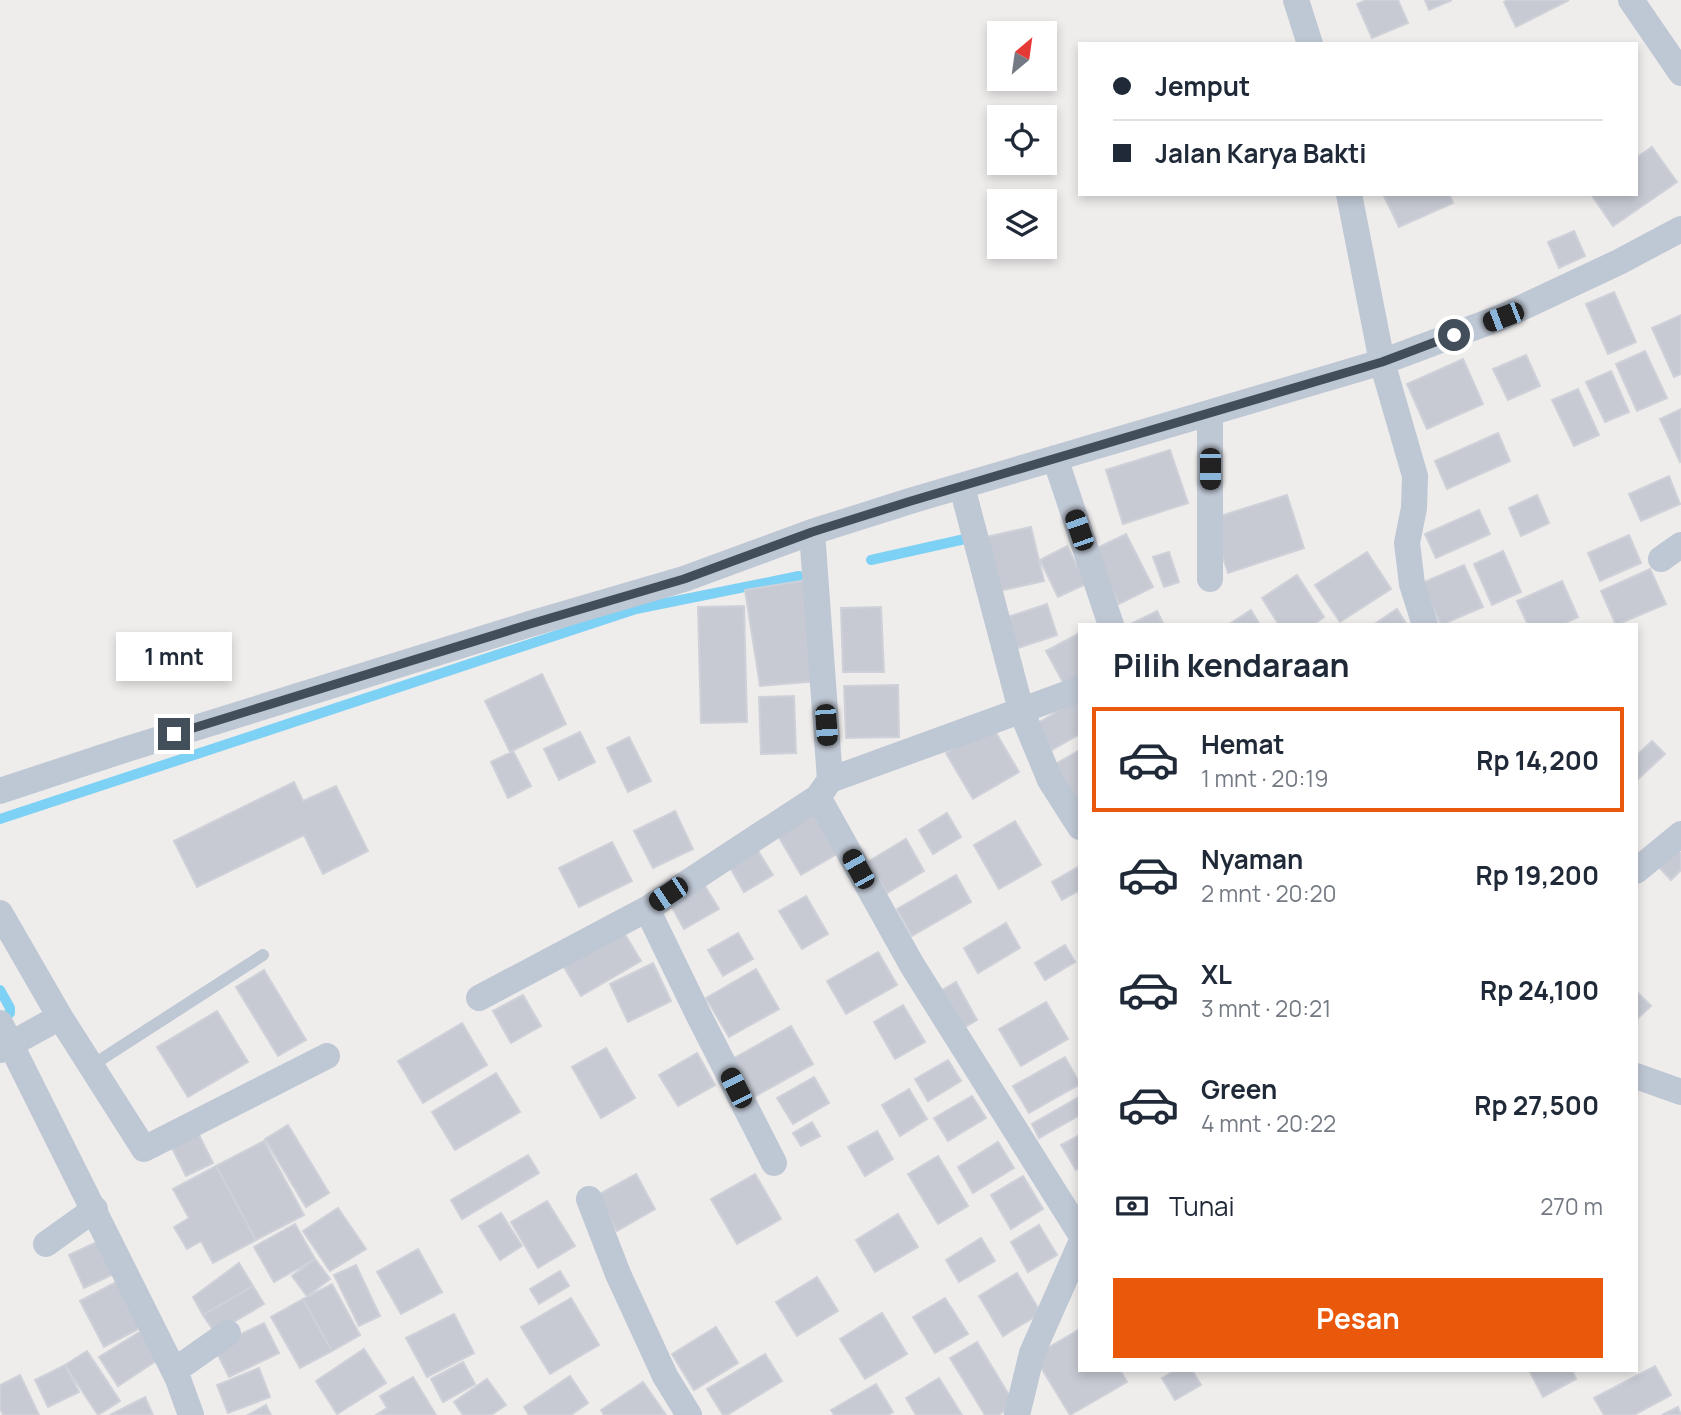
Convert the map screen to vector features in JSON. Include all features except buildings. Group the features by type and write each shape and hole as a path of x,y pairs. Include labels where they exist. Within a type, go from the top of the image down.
{"street":[{"path":"1296,0 1309,42"},
{"path":"1631,0 1681,73"},
{"path":"1349,196 1382,362 1415,476 1414,508 1407,543 1412,584 1424,623"},
{"path":"0,791 176,733 684,579 812,532 1382,362 1503,317 1619,262 1681,229"},
{"path":"1210,413 1210,579"},
{"path":"1055,458 1110,623"},
{"path":"962,486 1021,710 1051,780 1078,824"},
{"path":"812,532 824,788 912,965 1078,1230"},
{"path":"480,998 647,909 824,788 1021,710 1078,691"},
{"path":"1638,869 1681,834"},
{"path":"647,909 774,1163"},
{"path":"0,913 60,1017 144,1149 327,1056"},
{"path":"60,1017 4,1039 95,1209 174,1371 191,1415"},
{"path":"1638,1077 1681,1093"},
{"path":"589,1199 618,1275 659,1363 689,1415"},
{"path":"46,1244 95,1209"},
{"path":"1017,1415 1032,1353 1078,1250"},
{"path":"174,1371 228,1333"}],"lane":[{"path":"91,1066 263,955"}],"waterway":[{"path":"871,560 965,539"},
{"path":"0,819 636,609 799,576"},
{"path":"0,990 10,1008 7,1015"}],"route":[{"path":"174,734 684,579 812,532 911,501 1382,362 1454,335"}]}
